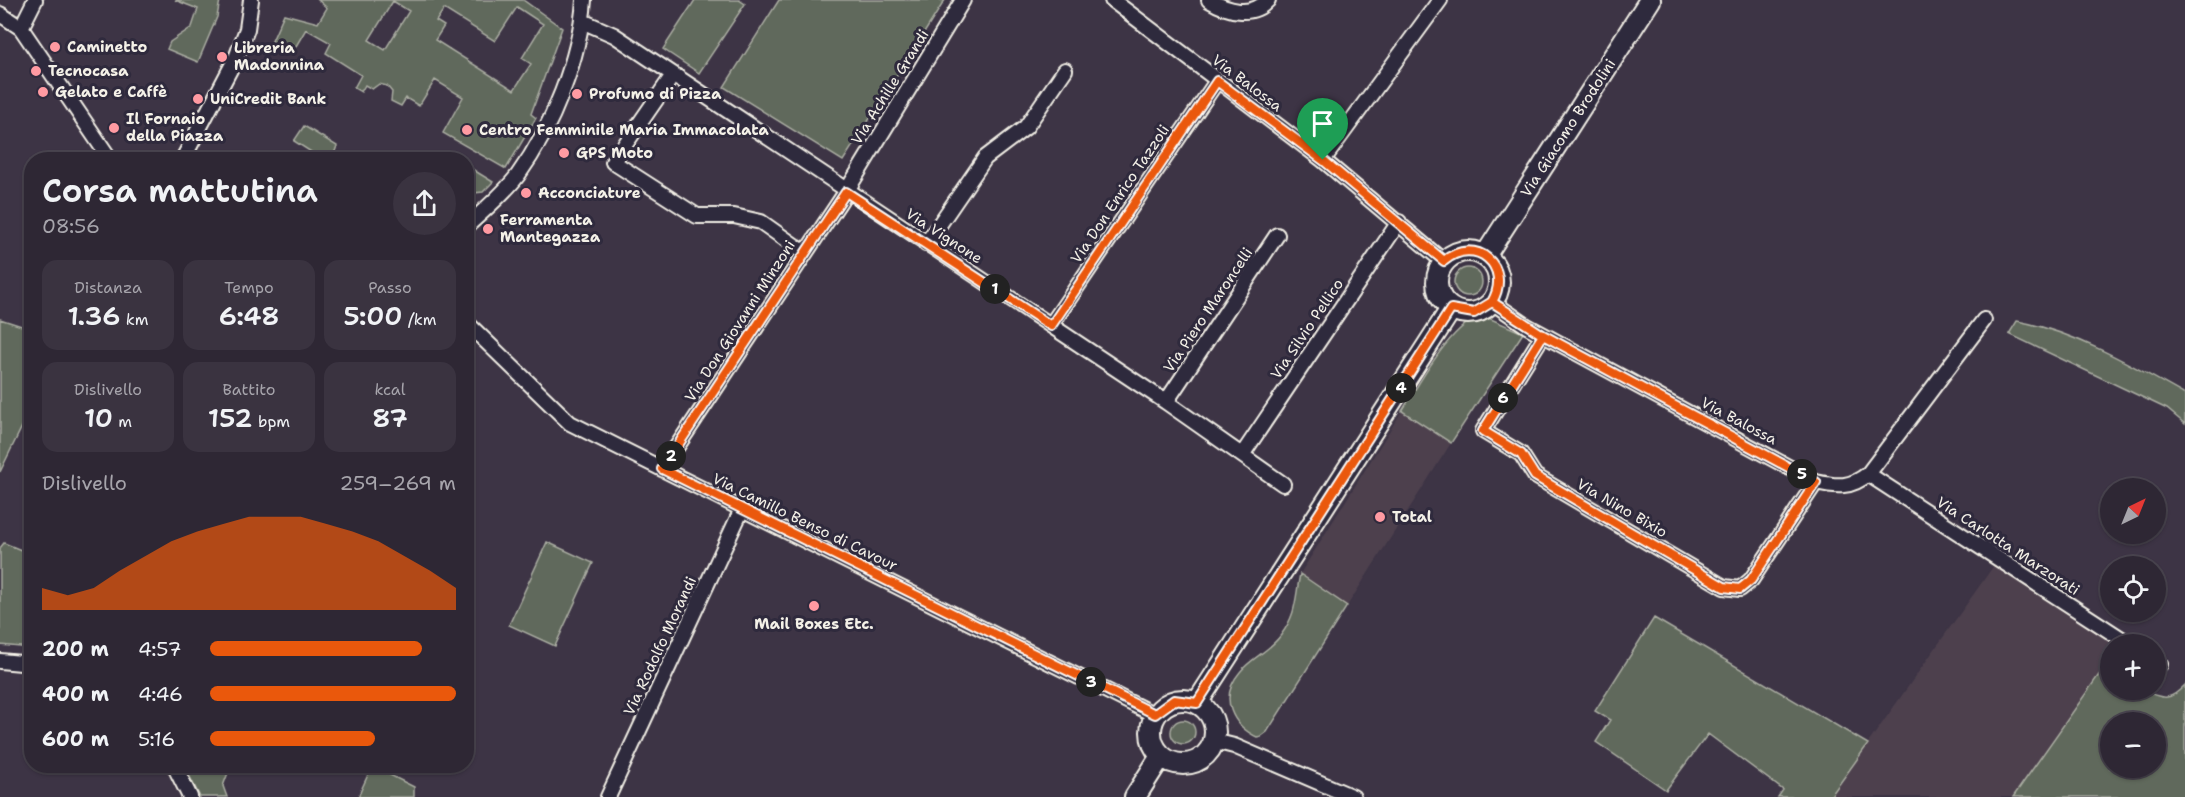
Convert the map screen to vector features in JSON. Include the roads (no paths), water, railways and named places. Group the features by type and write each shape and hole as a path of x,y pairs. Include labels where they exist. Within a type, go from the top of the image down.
{"street":[{"path":"21,28 35,0"},
{"path":"187,152 236,58 247,29 251,0"},
{"path":"474,219 513,181 536,148 549,122 578,45 584,0"},
{"name":"Via Achille Grandi","path":"846,192 963,0"},
{"name":"Via Balossa","path":"1112,0 1323,160 1444,261"},
{"path":"1209,0 1241,11 1259,9 1268,0"},
{"path":"1323,160 1440,0"},
{"name":"Via Giacomo Brodolini","path":"1485,256 1650,0"},
{"path":"0,14 21,28 105,152"},
{"name":"Via Vignone","path":"582,21 614,35 846,192 1166,402 1283,484"},
{"path":"926,244 985,158 1026,127 1065,70"},
{"path":"672,75 613,162 697,216 734,216 761,222 805,253"},
{"name":"Via Don Enrico Tazzoli","path":"1051,326 1217,81"},
{"name":"Via Don Giovanni Minzoni","path":"662,469 846,192"},
{"name":"Via Silvio Pellico","path":"1242,455 1399,222"},
{"name":"Via Piero Maroncelli","path":"1166,402 1277,235"},
{"path":"1467,251 1485,256 1496,269 1498,277 1499,286 1492,302 1474,313 1451,309 1439,296 1437,287 1439,269 1444,261 1467,251"},
{"name":"Via Balossa","path":"1492,302 1543,335 1816,482 1844,486 1859,481 1868,474 1984,320"},
{"path":"1197,703 1451,309"},
{"name":"Via Camillo Benso di Cavour","path":"474,330 565,420 1155,714"},
{"name":"Via Nino Bixio","path":"1543,335 1483,431 1521,454 1535,476 1724,587 1740,589 1751,580 1816,482"},
{"name":"Via Carlotta Marzorati","path":"1868,474 2114,634"},
{"name":"Via Rodolfo Morandi","path":"608,797 742,508"},
{"path":"0,661 24,663"},
{"path":"1174,700 1197,703 1204,708 1214,723 1214,741 1204,756 1187,764 1169,761 1161,756 1151,741 1150,732 1155,714 1174,700"},
{"path":"1214,741 1234,746 1353,797"},
{"path":"1136,797 1161,756"},
{"path":"178,773 190,797"}],"place":[{"name":"Caminetto","path":"55,47"},
{"name":"Libreria Madonnina","path":"222,57"},
{"name":"Tecnocasa","path":"36,71"},
{"name":"Gelato e Caffè","path":"43,92"},
{"name":"Profumo di Pizza","path":"577,94"},
{"name":"UniCredit Bank","path":"198,99"},
{"name":"Il Fornaio della Piazza","path":"114,128"},
{"name":"Centro Femminile Maria Immacolata","path":"467,130"},
{"name":"GPS Moto","path":"564,153"},
{"name":"Acconciature","path":"526,193"},
{"name":"Ferramenta Mantegazza","path":"488,229"},
{"name":"Total","path":"1380,517"},
{"name":"Mail Boxes Etc.","path":"814,606"}]}
